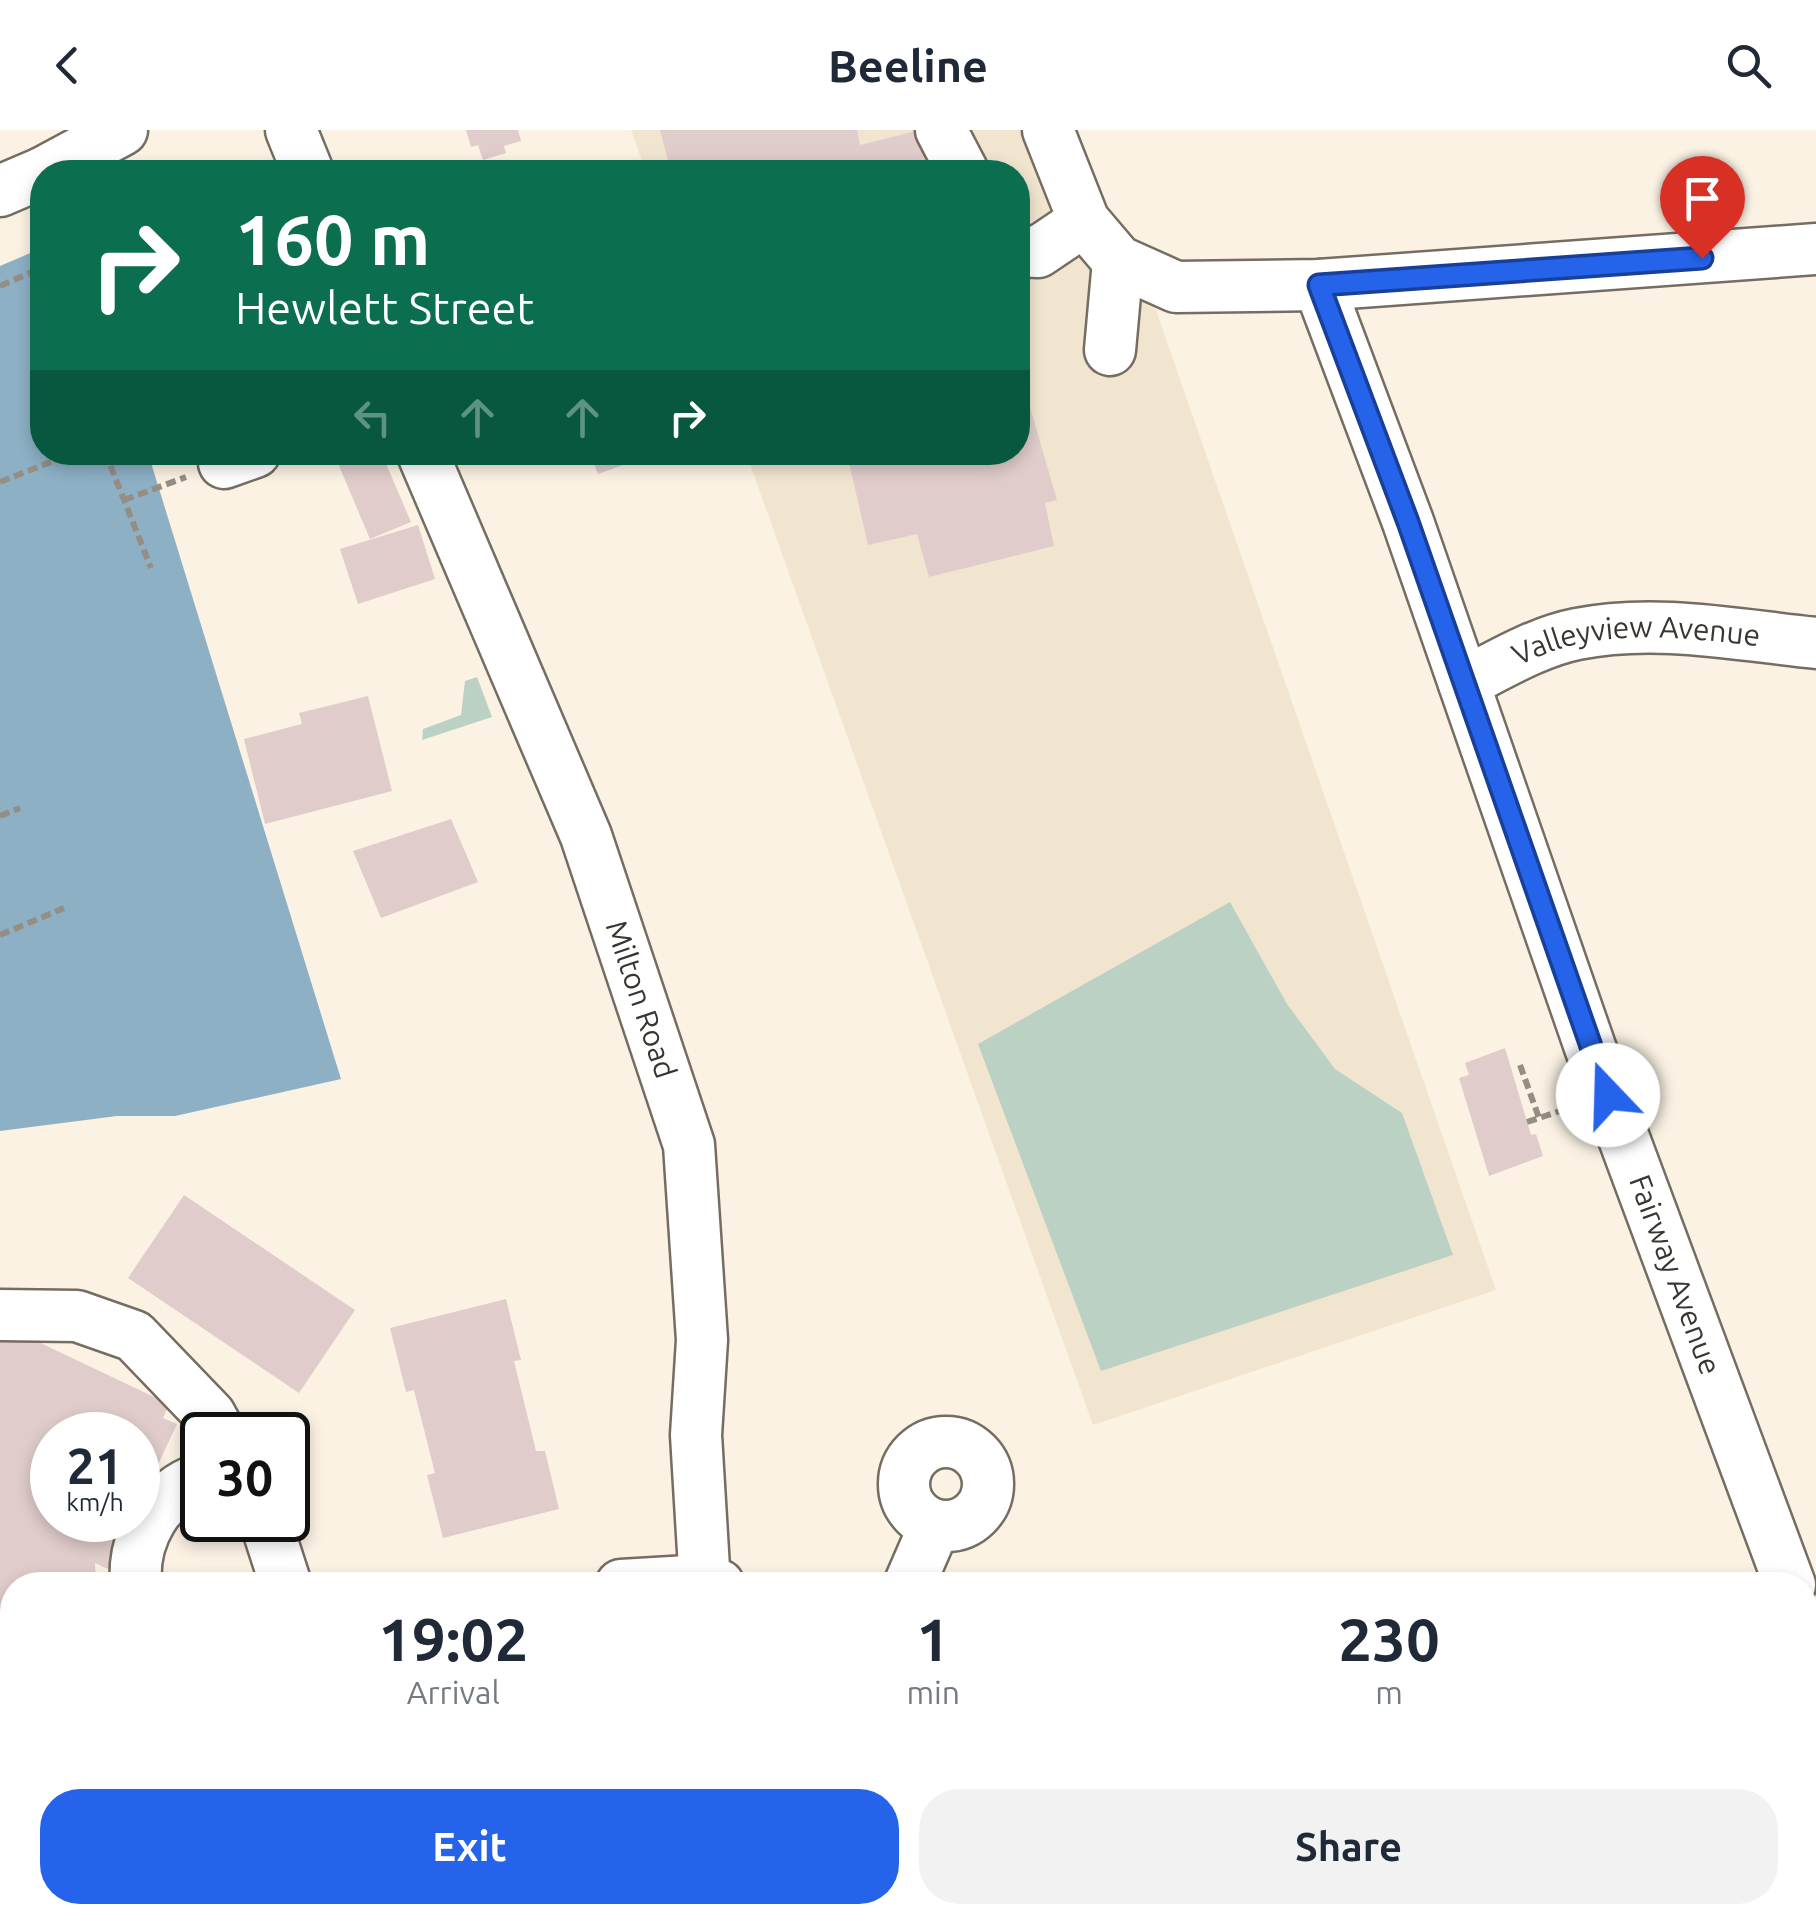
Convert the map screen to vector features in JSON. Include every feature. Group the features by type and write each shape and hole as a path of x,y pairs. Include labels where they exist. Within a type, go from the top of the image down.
{"street":[{"path":"291,130 303,160"},
{"path":"941,130 957,160"},
{"path":"1048,130 1084,221 1118,261 1176,287 1319,285 1816,250"},
{"path":"77,160 104,150"},
{"path":"0,191 30,178"},
{"path":"1030,252 1038,252 1084,221"},
{"path":"1110,350 1118,261"},
{"name":"Fairway Avenue","path":"1319,285 1464,683 1590,1047 1789,1572"},
{"name":"Milton Road","path":"428,465 586,836 689,1145 702,1340 696,1435 709,1572"},
{"name":"Valleyview Avenue","path":"1464,683 1575,634 1650,626 1816,644"},
{"path":"0,1315 77,1316 134,1336 207,1412"},
{"path":"135,1572 150,1520 166,1496 180,1489"},
{"path":"915,1572 935,1524"},
{"path":"272,1542 282,1572"}],"path":[{"path":"0,286 30,273"},
{"path":"0,482 43,465"},
{"path":"110,465 150,568"},
{"path":"124,500 221,465"},
{"path":"0,816 20,808"},
{"path":"0,935 64,908"},
{"path":"1520,1065 1539,1118"}],"shaded area":[{"path":"631,130 1031,130 1149,290 1496,1290 1093,1425 750,465 1030,465 1030,160 642,160"}],"green space":[{"path":"477,677 492,717 422,740 423,729 461,715 465,681"},
{"path":"1230,902 1287,1004 1335,1069 1402,1113 1453,1255 1101,1371 978,1044"}],"water":[{"path":"30,253 30,465 152,465 341,1079 175,1116 117,1116 0,1131 0,266"}],"building":[{"path":"466,130 518,130 521,141 504,146 506,153 483,160 478,145 471,147"},
{"path":"660,130 857,130 860,145 920,130 929,160 668,160"},
{"path":"1030,407 1057,500 1045,503 1054,546 929,577 917,534 868,545 850,465 1030,465"},
{"path":"339,465 387,465 411,522 370,539"},
{"path":"594,465 623,465 598,474"},
{"path":"418,525 435,579 358,604 340,549"},
{"path":"368,696 392,791 265,824 244,739 302,724 299,713"},
{"path":"451,819 478,882 381,918 353,851"},
{"path":"1505,1048 1531,1135 1536,1134 1543,1156 1489,1176 1459,1078 1469,1075 1465,1063"},
{"path":"184,1195 355,1310 299,1393 128,1278"},
{"path":"506,1299 521,1360 514,1361 536,1451 545,1451 559,1509 443,1538 427,1475 435,1473 414,1390 406,1392 390,1328"},
{"path":"11,1329 169,1404 163,1418 177,1424 160,1460 160,1412 30,1412 30,1542 121,1542 108,1569 95,1563 95,1572 0,1572 0,1340 5,1342"}],"route":[{"path":"1608,1095 1408,522 1319,285 1702,258"}]}
